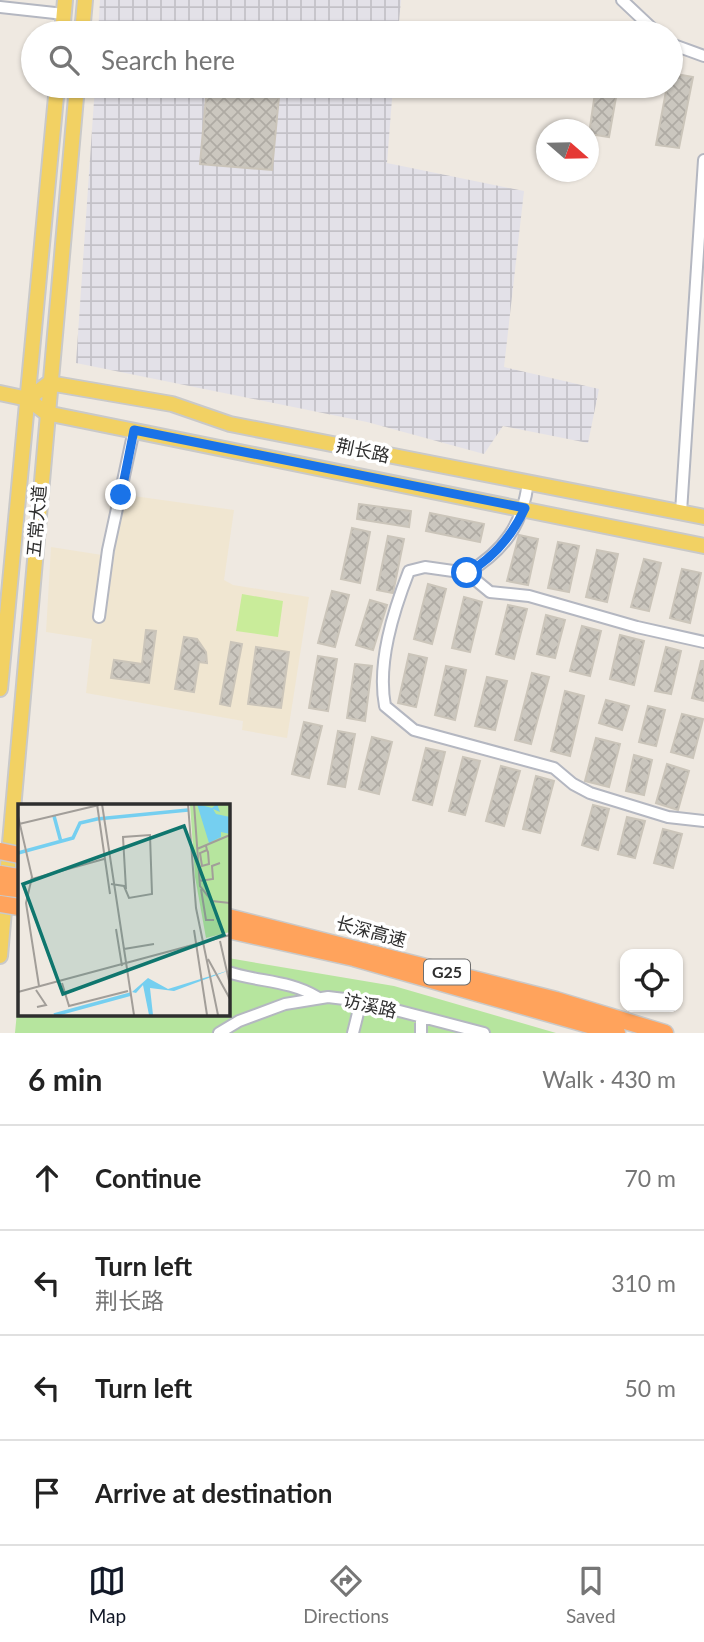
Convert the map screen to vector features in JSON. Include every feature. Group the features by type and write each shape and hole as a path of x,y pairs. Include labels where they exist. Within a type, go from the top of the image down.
{"highway":[{"path":"0,851 18,855"},
{"path":"0,874 18,883"},
{"path":"0,887 18,883"},
{"path":"0,904 18,907"},
{"name":"长深高速","path":"229,915 556,1000 666,1033"},
{"name":"长深高速","path":"229,930 354,958 617,1033"},
{"path":"229,939 354,958"}],"main road":[{"path":"83,21 85,0"},
{"name":"五常大道","path":"0,689 56,98"},
{"name":"五常大道","path":"0,956 76,98"},
{"path":"28,399 49,383"},
{"name":"荆长路","path":"49,383 172,404 230,424 704,517"},
{"name":"荆长路","path":"0,393 28,399 46,413 704,545"}],"street":[{"path":"622,0 644,21"},
{"path":"0,7 64,7"},
{"path":"683,48 704,56"},
{"path":"681,512 704,160"},
{"path":"99,617 108,550 134,430"},
{"path":"467,573 485,563 505,541 525,508 528,482"},
{"path":"704,642 637,627 529,596 490,592 467,573 425,567 410,571 396,603 381,684 385,706 414,730 554,768 573,784 590,793 668,817 704,821"},
{"path":"229,972 251,980 298,986 317,997"},
{"name":"访溪路","path":"219,1033 264,1011 317,997 361,1001 484,1033"},
{"path":"353,1033 361,1001"},
{"path":"421,1017 421,1033"}],"shaded area":[{"path":"100,0 401,0 399,21 99,21"},
{"path":"94,98 392,98 387,163 524,191 504,367 599,389 588,443 503,426 484,454 367,422 76,363"},
{"path":"112,493 234,510 224,580 233,585 309,597 287,738 242,730 243,721 86,693 92,639 46,632 51,547 102,555"}],"green space":[{"path":"242,594 283,601 278,637 236,631"},
{"path":"229,958 394,986 556,1033 15,1033 18,1002 18,1016 229,1016"}],"building":[{"path":"683,75 693,77 679,148 656,145 665,98 683,98"},
{"path":"206,98 279,98 272,170 200,164"},
{"path":"594,98 616,98 609,137 599,136 599,119 591,119"},
{"path":"359,504 411,511 409,527 357,519"},
{"path":"430,513 484,524 480,542 426,531"},
{"path":"352,528 370,532 360,583 341,579"},
{"path":"519,535 538,539 528,585 507,581"},
{"path":"388,536 404,539 393,593 377,590"},
{"path":"558,542 579,546 569,592 548,588"},
{"path":"597,550 618,554 607,602 586,597"},
{"path":"644,559 661,563 649,611 631,607"},
{"path":"682,569 701,573 690,623 670,618"},
{"path":"428,584 446,589 432,644 414,639"},
{"path":"332,591 349,595 335,647 318,643"},
{"path":"464,597 482,602 470,652 452,648"},
{"path":"370,600 387,605 373,650 356,645"},
{"path":"508,605 527,609 514,659 496,654"},
{"path":"546,615 565,620 555,658 537,654"},
{"path":"582,626 601,631 590,676 570,671"},
{"path":"146,630 156,631 149,683 111,678 114,660 142,664"},
{"path":"620,635 644,641 634,685 610,679"},
{"path":"184,637 197,639 206,652 207,663 199,662 194,692 175,689"},
{"path":"231,642 242,644 230,706 220,704"},
{"path":"256,647 289,652 281,708 248,704"},
{"path":"666,647 681,651 671,694 655,691"},
{"path":"409,654 427,658 416,707 398,703"},
{"path":"318,656 337,659 328,711 309,708"},
{"path":"701,661 704,661 704,701 692,698"},
{"path":"355,664 372,666 365,721 347,718"},
{"path":"446,666 466,670 455,720 435,715"},
{"path":"532,673 549,677 531,744 515,740"},
{"path":"487,677 507,681 495,730 475,726"},
{"path":"565,691 584,696 570,756 551,751"},
{"path":"606,700 629,706 622,730 599,723"},
{"path":"648,706 665,710 656,746 639,742"},
{"path":"682,714 703,719 693,758 671,752"},
{"path":"304,722 322,726 309,778 292,774"},
{"path":"338,731 355,734 345,787 328,784"},
{"path":"372,737 392,742 379,794 359,789"},
{"path":"596,738 620,744 609,787 585,781"},
{"path":"426,748 445,752 432,805 413,800"},
{"path":"634,755 652,760 644,795 626,791"},
{"path":"463,757 480,761 465,815 449,811"},
{"path":"667,764 689,771 678,810 656,803"},
{"path":"501,766 520,771 504,826 486,821"},
{"path":"536,776 554,781 540,833 523,829"},
{"path":"593,805 609,809 598,850 582,845"},
{"path":"627,817 645,821 635,858 618,854"},
{"path":"663,829 682,834 673,868 654,863"}],"route":[{"path":"121,495 134,430 525,508 505,541 485,563 467,573"}]}
